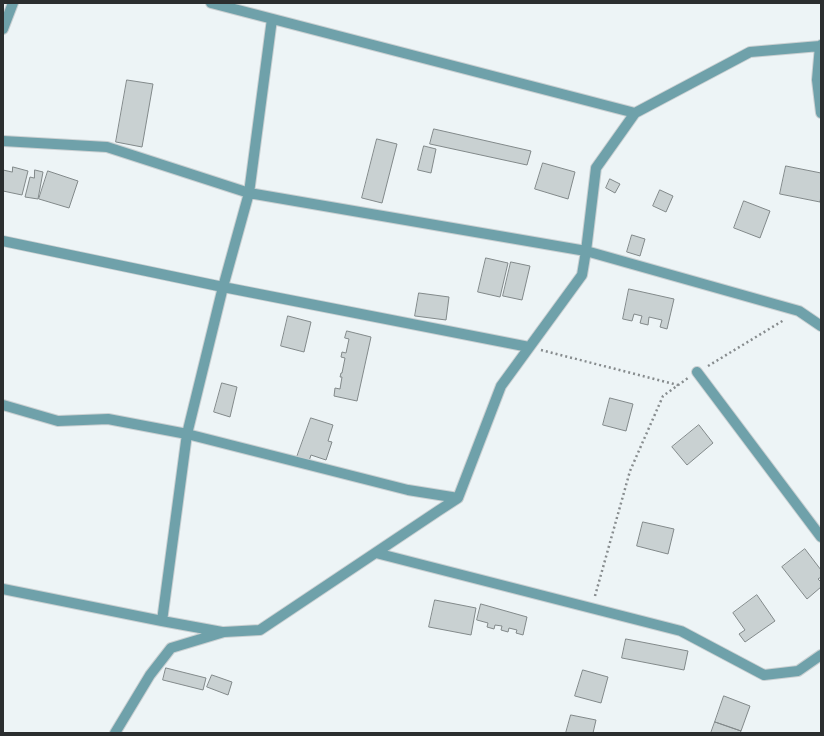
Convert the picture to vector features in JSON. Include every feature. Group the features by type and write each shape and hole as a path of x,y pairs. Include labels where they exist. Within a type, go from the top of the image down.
{"street":[{"path":"3,29 13,3"},
{"path":"211,3 635,113"},
{"path":"162,621 187,434 223,287 249,193 272,19"},
{"path":"3,588 162,621 224,632 260,630 458,498 501,386 582,275 596,168 635,113 750,52 821,46 817,80 821,113"},
{"path":"3,141 107,146 249,193 586,251 799,311 821,326"},
{"path":"3,241 223,287 529,347"},
{"path":"697,372 821,537"},
{"path":"3,405 58,421 108,419 187,434 408,490 458,498"},
{"path":"376,552 681,631 764,675 798,671 821,655"},
{"path":"115,733 150,675 171,648 224,632"}],"path":[{"path":"591,608 630,471 663,396 697,372 799,311"},
{"path":"529,347 678,385"}],"building":[{"path":"127,80 153,84 142,147 116,142"},
{"path":"434,129 531,151 527,165 430,144"},
{"path":"377,139 397,144 382,203 362,198"},
{"path":"424,146 436,149 431,173 418,170"},
{"path":"543,163 575,172 568,199 535,189"},
{"path":"786,166 821,173 820,202 780,194"},
{"path":"13,167 28,171 22,195 3,191 3,170 12,172"},
{"path":"35,170 43,172 38,199 25,197 30,177 34,178"},
{"path":"48,171 78,181 69,208 39,199"},
{"path":"610,179 620,184 615,193 606,188"},
{"path":"660,190 673,196 666,212 653,206"},
{"path":"744,201 770,211 760,238 734,228"},
{"path":"632,235 645,239 640,256 627,252"},
{"path":"486,258 508,263 500,297 478,292"},
{"path":"511,262 530,266 522,300 503,296"},
{"path":"629,289 674,299 667,329 660,327 662,320 649,317 648,325 640,323 642,316 634,314 632,321 623,319"},
{"path":"419,293 449,297 446,320 415,316"},
{"path":"288,316 311,322 304,352 281,346"},
{"path":"347,331 371,337 357,401 334,396 335,388 340,389 342,377 340,377 345,358 341,357 342,352 346,353 349,339 345,338"},
{"path":"222,383 237,387 230,417 214,412"},
{"path":"610,398 633,404 626,431 603,425"},
{"path":"311,418 333,425 328,441 332,442 326,460 311,455 309,461 297,457"},
{"path":"699,425 713,443 687,465 672,447"},
{"path":"643,522 674,529 668,554 637,546"},
{"path":"805,549 821,570 821,577 818,579 821,582 821,587 807,599 782,567"},
{"path":"757,595 775,621 745,642 739,634 745,630 733,613"},
{"path":"435,600 476,608 471,635 429,627"},
{"path":"481,604 527,617 523,635 516,633 517,630 509,628 508,632 501,630 502,626 495,625 494,629 487,627 488,623 477,620"},
{"path":"626,639 688,651 684,670 622,658"},
{"path":"166,668 206,678 203,690 163,680"},
{"path":"583,670 608,677 601,703 575,696"},
{"path":"212,675 232,682 228,695 207,687"},
{"path":"724,696 750,706 741,731 715,722"},
{"path":"571,715 596,720 593,733 566,733"},
{"path":"715,722 741,731 740,733 711,733"}]}
